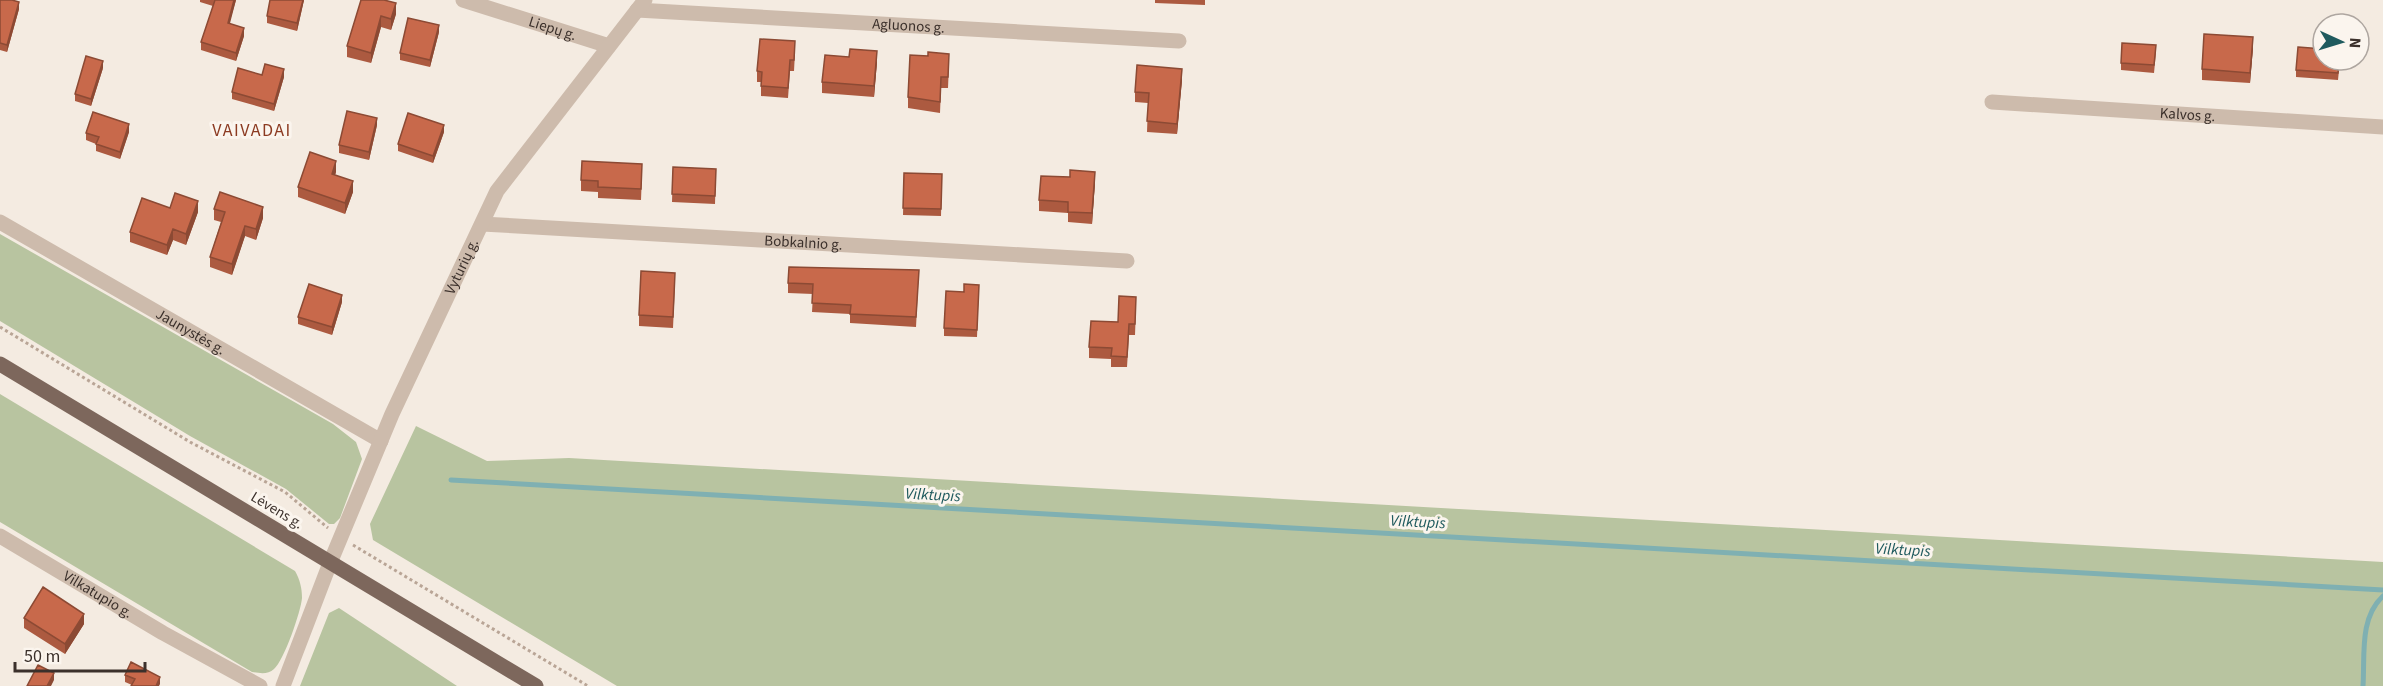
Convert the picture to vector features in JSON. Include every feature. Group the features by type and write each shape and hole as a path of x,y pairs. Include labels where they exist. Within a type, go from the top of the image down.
{"main road":[{"name":"Lėvens g.","path":"0,364 536,686"}],"street":[{"name":"Liepų g.","path":"463,0 609,46"},
{"name":"Vyturių g.","path":"283,686 330,563 381,441 497,191 641,5"},
{"name":"Agluonos g.","path":"641,5 1179,41"},
{"name":"Kalvos g.","path":"1992,102 2383,127"},
{"name":"Jaunystės g.","path":"0,222 381,441"},
{"name":"Bobkalnio g.","path":"482,224 1127,261"},
{"name":"Vilkatupio g.","path":"0,536 163,633 260,686"}],"path":[{"path":"0,327 190,442 285,492 341,539 588,686"}],"green space":[{"path":"0,234 333,424 356,442 362,459 340,518 334,524 329,524 286,489 190,436 0,321"},
{"path":"0,394 295,571 301,587 301,604 287,646 272,671 252,672 0,522"},
{"path":"416,426 487,461 569,458 2383,562 2383,686 617,686 373,540 370,524"},
{"path":"339,608 457,686 300,686 329,613"}],"building":[{"path":"0,0 19,2 7,45 0,43"},
{"path":"215,0 234,0 228,23 244,28 236,53 201,42"},
{"path":"270,0 303,0 297,23 267,16"},
{"path":"361,0 384,0 396,3 391,19 381,16 371,53 347,46"},
{"path":"408,18 439,25 430,60 400,53"},
{"path":"2204,34 2253,37 2250,73 2202,69"},
{"path":"760,39 795,41 794,60 790,60 788,88 761,86 762,72 757,71"},
{"path":"2122,43 2156,45 2154,65 2121,63"},
{"path":"2298,47 2311,48 2311,71 2296,70"},
{"path":"850,49 877,51 874,86 822,82 825,55 849,57"},
{"path":"928,52 949,54 948,77 941,77 940,102 908,97 910,55 928,56"},
{"path":"86,56 103,61 91,99 75,94"},
{"path":"265,64 284,69 274,104 232,92 238,68 262,75"},
{"path":"1137,65 1182,69 1177,124 1147,121 1149,93 1135,92"},
{"path":"347,111 377,118 369,152 339,145"},
{"path":"93,112 129,124 120,152 96,144 99,137 86,133"},
{"path":"408,113 444,125 433,156 398,144"},
{"path":"310,152 336,161 332,174 353,181 345,203 298,187"},
{"path":"582,161 642,164 641,189 598,187 598,181 581,180"},
{"path":"673,167 716,169 715,196 672,194"},
{"path":"1070,170 1095,172 1092,213 1068,212 1068,202 1039,200 1041,176 1070,177"},
{"path":"904,173 942,174 941,209 903,208"},
{"path":"220,192 263,207 256,229 245,226 232,264 210,257 225,212 214,209"},
{"path":"175,193 198,201 186,234 173,229 167,245 130,232 142,198 170,208"},
{"path":"789,267 919,270 916,317 850,314 851,305 812,303 813,284 788,283"},
{"path":"641,271 675,273 673,317 639,315"},
{"path":"309,284 342,295 332,327 298,317"},
{"path":"964,284 979,285 977,330 944,328 946,291 964,292"},
{"path":"1119,296 1136,297 1135,324 1129,324 1127,357 1111,356 1112,348 1089,347 1091,321 1118,322"},
{"path":"43,587 84,614 65,644 24,618"},
{"path":"131,662 160,677 156,686 131,686 135,679 125,675"},
{"path":"38,665 54,673 47,686 27,686"}],"waterway":[{"name":"Vilktupis","path":"451,480 2383,590"},
{"path":"2363,686 2367,626 2375,605 2383,596"}],"district":[{"name":"VAIVADAI","path":"252,130"}]}
